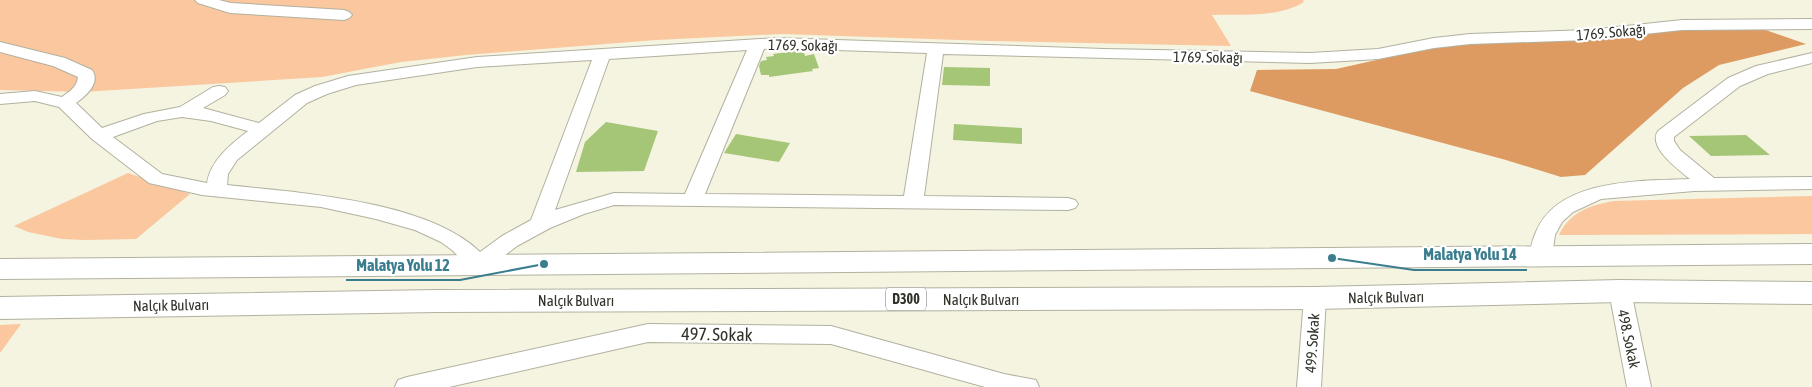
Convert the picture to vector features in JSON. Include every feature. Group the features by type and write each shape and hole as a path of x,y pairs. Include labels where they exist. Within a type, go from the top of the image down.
{"highway":[{"path":"0,269 1812,254"},
{"name":"Nalçık Bulvarı","path":"0,308 437,301 1316,298 1620,291 1812,293"}],"street":[{"path":"203,0 230,8 344,15"},
{"name":"1769. Sokağı","path":"216,191 216,182 223,165 239,147 301,100 322,90 354,80 477,62 758,44 1221,57 1330,58 1378,54 1434,43 1470,39 1588,35 1682,25 1812,24"},
{"path":"692,200 758,44"},
{"path":"0,46 59,62 86,74 87,78 83,87 65,102"},
{"path":"912,202 936,48"},
{"path":"540,223 602,55"},
{"path":"1708,183 1669,150 1664,142 1665,135 1723,90 1747,76 1780,64 1812,58"},
{"path":"184,112 219,91"},
{"path":"0,99 35,96 65,102 99,135 156,179 216,191 321,201 378,213 422,225 448,237 460,245 479,264 512,239 540,223 574,209 614,199 1068,204"},
{"path":"99,135 165,114 184,112 262,129"},
{"path":"1541,256 1541,244 1550,224 1562,211 1578,201 1606,191 1708,183 1812,183"},
{"name":"498. Sokak","path":"1620,291 1639,387"},
{"name":"499. Sokak","path":"1309,387 1316,298"},
{"name":"497. Sokak","path":"407,387 648,333 831,335 1004,383 1027,387"}],"shaded area":[{"path":"0,0 1303,0 1304,2 1283,11 1271,13 1212,15 1231,46 782,34 656,40 466,55 401,62 322,77 82,92 0,90"},
{"path":"1754,26 1806,44 1719,65 1683,88 1585,175 1561,177 1506,160 1250,91 1257,70 1336,69 1453,43"},
{"path":"128,173 190,194 136,239 62,239 28,232 14,226"},
{"path":"1812,196 1812,234 1559,235 1575,215 1589,207 1614,201"},
{"path":"21,324 0,353 0,325"}],"building":[{"path":"796,51 796,53 804,52 805,56 814,54 819,68 812,69 813,71 769,77 769,75 761,75 759,66 761,61 767,60 766,57 774,56 773,54"},
{"path":"944,67 990,68 990,86 942,85"},
{"path":"606,122 658,131 644,171 576,172 585,142"},
{"path":"954,124 1022,128 1022,144 953,140"},
{"path":"736,134 790,143 779,162 724,153"},
{"path":"1746,135 1770,155 1711,156 1689,136"}],"place":[{"name":"Malatya Yolu 14","path":"1332,258"},
{"name":"Malatya Yolu 12","path":"544,264"}]}
